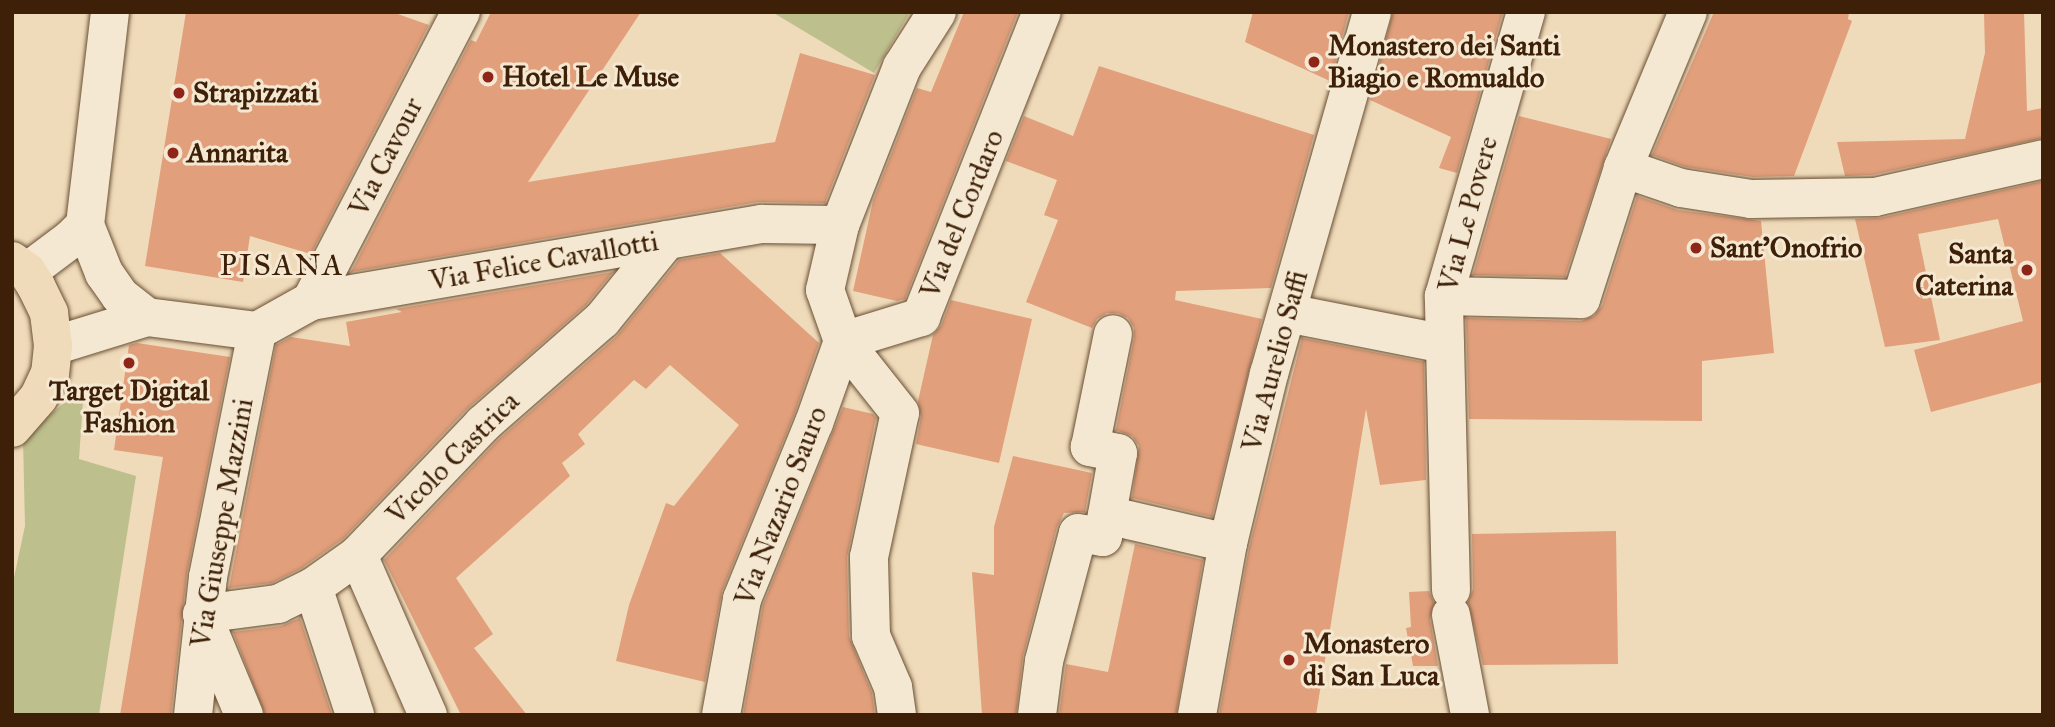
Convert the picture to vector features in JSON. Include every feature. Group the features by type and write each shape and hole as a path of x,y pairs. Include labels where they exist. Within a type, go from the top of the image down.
{"main road":[{"path":"12,428 39,397 50,373 53,346 49,313 20,266"}],"street":[{"path":"110,12 85,225 104,273 120,296 146,317"},
{"name":"Via Cavour","path":"311,301 461,12"},
{"path":"897,715 893,687 871,636 869,557 900,413 843,341 825,290 840,225 902,67 937,12"},
{"name":"Via del Cordaro","path":"843,341 921,317 1042,12"},
{"name":"Via Aurelio Saffi","path":"1197,715 1228,543 1287,313 1372,12"},
{"name":"Via Le Povere","path":"1470,715 1451,602 1444,296 1526,12"},
{"path":"1444,296 1581,299 1623,168 1688,12"},
{"path":"1623,168 1681,188 1751,199 1874,197 2043,159"},
{"name":"Via Felice Cavallotti","path":"257,331 311,301 762,224 840,225"},
{"path":"20,266 71,239 85,225"},
{"name":"Vicolo Castrica","path":"202,614 278,604 313,587 363,549 483,424 602,320 667,240"},
{"path":"1287,313 1445,344"},
{"path":"53,346 146,317 257,331"},
{"name":"Via Giuseppe Mazzini","path":"193,715 202,614 257,331"},
{"path":"1037,715 1044,661 1077,533 1103,537 1118,453 1090,447 1113,334"},
{"name":"Via Nazario Sauro","path":"720,715 742,599 814,423 843,341"},
{"path":"1107,515 1228,543"},
{"path":"363,549 428,715"},
{"path":"313,587 355,715"},
{"path":"202,614 244,715"}],"green space":[{"path":"772,12 910,12 874,73"},
{"path":"84,386 79,459 136,476 99,715 12,715 12,587 25,526 23,438"}],"building":[{"path":"186,12 392,12 429,25 311,254 250,236 243,282 145,266"},
{"path":"491,12 641,12 528,182 775,142 800,53 875,75 825,203 758,202 351,272 471,40 476,42"},
{"path":"964,12 1018,12 905,299 897,301 853,291 873,201 917,88 931,92"},
{"name":"Monastero dei Santi Biagio e Romualdo","path":"1253,12 1349,12 1330,81 1245,42"},
{"path":"1393,12 1503,12 1457,173 1439,168 1451,137 1370,100"},
{"path":"1714,12 1849,12 1848,19 1852,21 1794,176 1753,177 1686,167 1652,155"},
{"path":"1984,12 2024,12 2027,111 2043,108 2043,138 1872,175 1845,176 1837,142 1965,139 1985,53"},
{"path":"1099,66 1314,135 1271,288 1176,291 1175,300 1262,319 1212,517 1132,498 1139,446 1132,436 1116,430 1134,338 1134,328 1128,318 1118,313 1107,313 1097,319 1092,328 1026,302 1058,220 1044,215 1057,180 1006,161 1024,116 1073,136"},
{"path":"1519,116 1611,139 1565,277 1473,275"},
{"path":"2043,181 2043,382 1931,412 1914,350 2023,321 1998,219 1918,234 1940,340 1885,347 1855,219 1880,218"},
{"path":"1637,196 1678,210 1761,221 1774,353 1702,361 1702,421 1469,419 1466,318 1581,321 1594,316 1602,306"},
{"path":"720,253 819,343 794,415 722,591 705,682 616,661 629,605 666,503 674,506 739,425 670,365 646,389 634,380 578,434 585,444 562,463 570,476 456,578 493,634 474,648 527,715 461,715 384,560 498,440 617,336 679,260"},
{"path":"613,272 586,305 467,409 344,538 302,568 272,583 229,588 276,345 291,337 350,346 346,322 402,312 396,309"},
{"path":"951,300 1032,319 999,463 916,444 921,417 918,401 933,335 941,326"},
{"path":"1302,338 1424,362 1426,480 1380,485 1366,409 1316,715 1219,715 1249,548"},
{"path":"137,343 230,357 187,573 171,715 120,715 163,457 114,450 129,345"},
{"path":"843,407 873,414 876,418 847,557 849,637 872,693 875,715 743,715 763,605"},
{"path":"1013,456 1092,473 1085,512 1064,513 1057,527 1023,656 1016,715 982,715 972,572 994,575 994,527"},
{"path":"1616,531 1618,664 1483,665 1468,602 1473,589 1472,534"},
{"path":"1135,544 1203,560 1176,715 1059,715 1066,664 1108,672"},
{"path":"1429,591 1434,603 1430,619 1438,666 1413,666 1406,628 1411,627 1409,592"},
{"path":"300,618 332,715 265,715 233,632 281,626"}],"place":[{"name":"Monastero dei Santi Biagio e Romualdo","path":"1314,62"},
{"name":"Hotel Le Muse","path":"488,77"},
{"name":"Strapizzati","path":"179,93"},
{"name":"Annarita","path":"173,153"},
{"name":"Sant'Onofrio","path":"1696,248"},
{"name":"Santa Caterina","path":"2027,270"},
{"name":"Target Digital Fashion","path":"129,363"},
{"name":"Monastero di San Luca","path":"1289,660"}],"district":[{"name":"PISANA","path":"282,265"}]}
